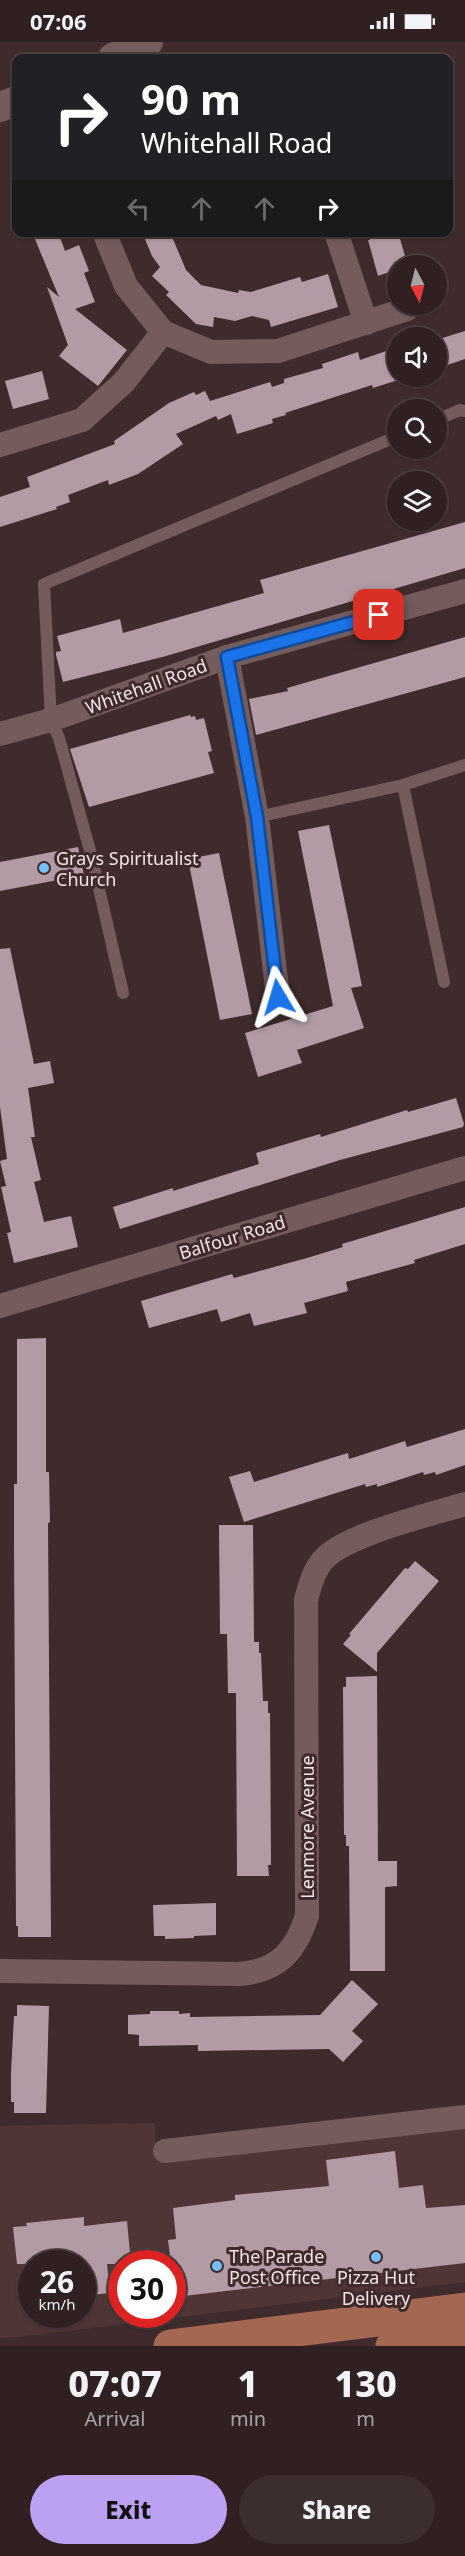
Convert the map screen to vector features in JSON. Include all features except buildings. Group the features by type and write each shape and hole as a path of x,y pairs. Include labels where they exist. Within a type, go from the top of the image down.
{"main road":[{"path":"170,2346 465,2309"},
{"path":"392,2346 465,2337"}],"street":[{"path":"122,54 148,42"},
{"path":"106,237 126,286 163,332 211,352 278,351 389,315"},
{"path":"338,237 366,323"},
{"path":"0,445 82,420 124,382 163,332"},
{"name":"Whitehall Road","path":"0,734 51,720 227,657 465,591"},
{"path":"227,657 257,817 278,997"},
{"name":"Balfour Road","path":"0,1306 465,1168"},
{"name":"Lenmore Avenue","path":"0,1971 239,1974 264,1970 286,1955 296,1944 307,1916 306,1600 312,1578 326,1557 349,1543 377,1531 465,1504"},
{"path":"165,2151 465,2117"}],"lane":[{"path":"447,415 460,410 465,411"},
{"path":"123,993 92,858 59,738 51,720 44,584 387,441"},
{"path":"257,817 403,785 465,765"},
{"path":"403,785 444,982"}],"shaded area":[{"path":"465,2112 465,2282 186,2316 186,2250 108,2250 108,2326 96,2328 96,2250 18,2250 18,2328 92,2328 0,2338 0,2126 155,2123 156,2147"}],"place":[{"name":"Grays Spiritualist Church","path":"44,868"},
{"name":"Pizza Hut Delivery","path":"376,2257"},
{"name":"The Parade Post Office","path":"217,2266"}],"route":[{"path":"278,997 257,817 227,657 379,615"}]}
